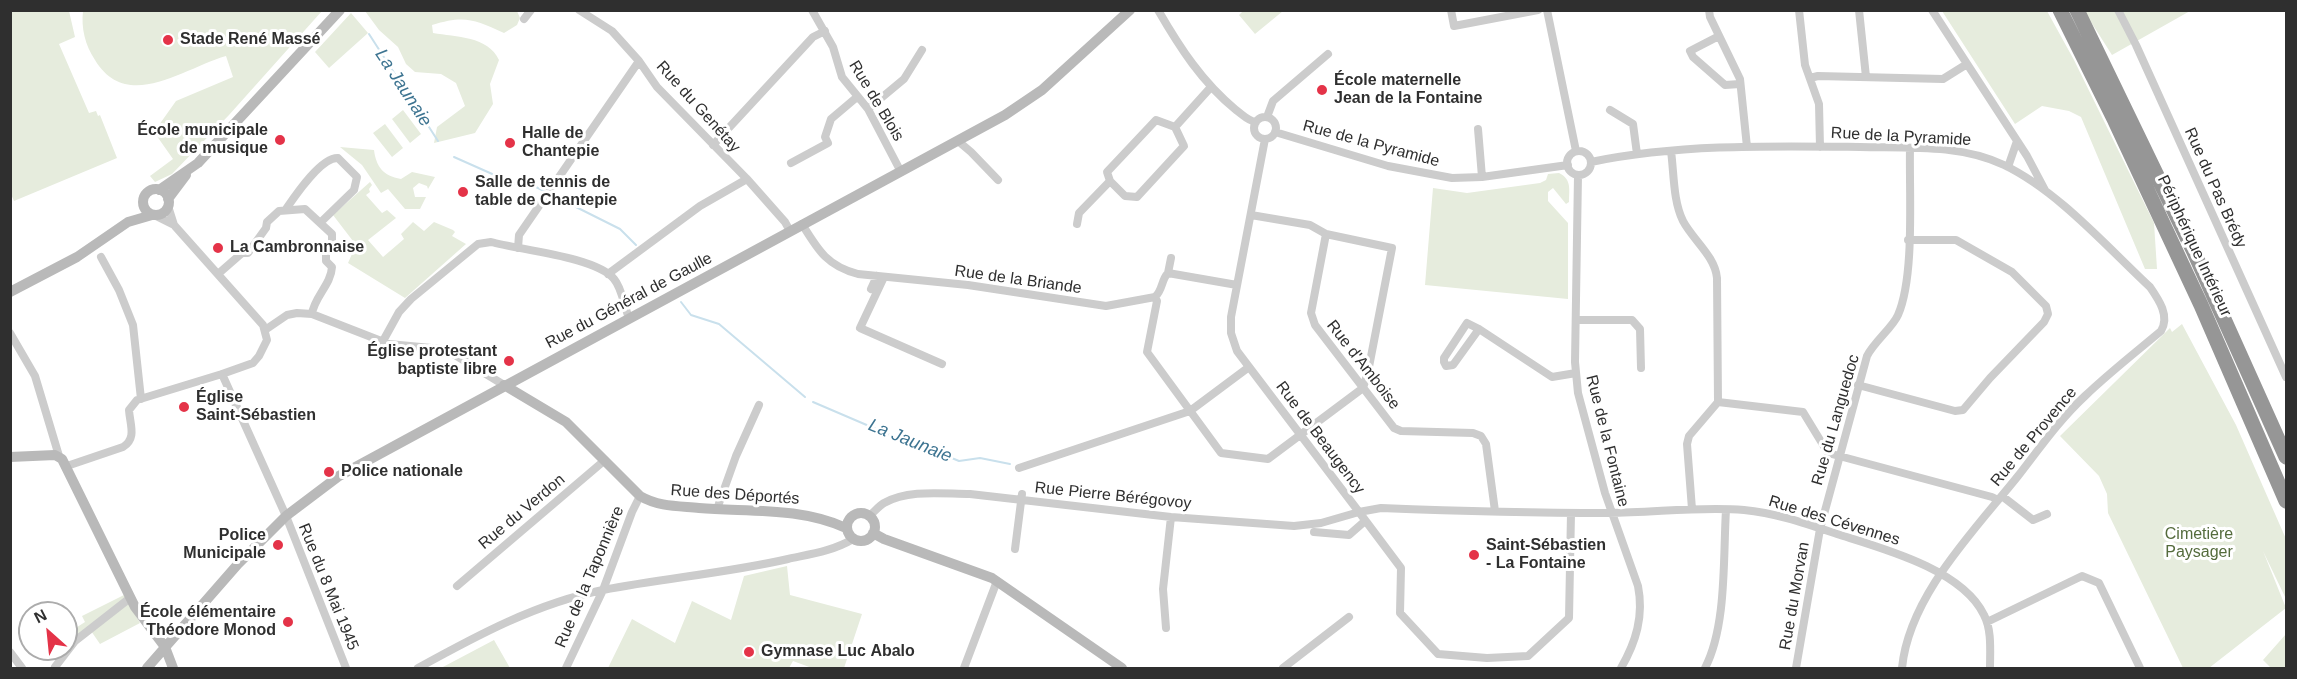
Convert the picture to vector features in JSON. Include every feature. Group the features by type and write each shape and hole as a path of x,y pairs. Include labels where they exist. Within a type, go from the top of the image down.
{"highway":[{"name":"Périphérique Intérieur","path":"2060,10 2201,304 2286,501"},
{"path":"2077,10 2179,219 2286,457"}],"street":[{"path":"10,292 77,257 128,222 164,212 168,202 190,170 243,117 340,10"},
{"path":"524,19 531,10"},
{"name":"Rue du Genétay","path":"579,10 612,31 639,61 657,87 747,179 785,222 790,231"},
{"name":"Rue de Blois","path":"813,10 825,31 843,78 868,109 901,172"},
{"name":"Rue du Général de Gaulle","path":"147,669 235,567 286,516 355,466 1005,115 1042,90 1130,10"},
{"path":"1158,10 1183,53 1211,87 1250,121 1256,122"},
{"path":"1451,10 1454,26 1505,14 1539,10"},
{"path":"1547,10 1576,151"},
{"path":"1709,10 1740,84 1747,147"},
{"path":"1799,10 1805,65 1819,104 1820,147"},
{"path":"1859,10 1866,77"},
{"path":"1932,10 2039,175 2046,191"},
{"name":"Rue du Pas Brédy","path":"2118,10 2286,377"},
{"path":"713,145 813,37 825,31"},
{"path":"1719,36 1690,51 1693,57 1725,85 1740,84"},
{"path":"868,109 904,79 922,50"},
{"path":"1267,117 1273,101 1328,54"},
{"path":"518,248 519,235 639,61"},
{"path":"1810,78 1818,76 1943,80 1967,64"},
{"path":"1175,127 1211,87"},
{"path":"791,163 828,143 825,136 831,118 857,97"},
{"path":"1610,110 1633,124 1637,154"},
{"path":"1267,117 1275,123 1275,132 1271,137 1265,139 1256,133 1256,122 1260,118 1267,117"},
{"path":"1156,120 1175,127 1184,146 1137,197 1125,196 1110,181 1107,171 1156,120"},
{"path":"1478,129 1482,177"},
{"name":"Rue de la Pyramide","path":"1275,132 1410,172 1452,178 1482,177 1568,165"},
{"name":"Rue de Beaugency","path":"1265,139 1231,317 1231,333 1237,351 1359,512 1381,508 1611,513"},
{"path":"958,141 998,180"},
{"path":"2008,167 2017,141"},
{"name":"Rue de la Pyramide","path":"1592,162 1637,154 1747,147 1910,148 1976,153 2008,167 2046,191 2150,287 2161,306 2164,317 2165,325 2161,331"},
{"name":"Rue du Languedoc","path":"1821,529 1838,457 1867,356 1873,344 1898,316 1907,277 1910,148"},
{"path":"1576,151 1586,153 1592,162 1588,171 1578,175 1573,173 1568,165 1570,156 1576,151"},
{"path":"1671,151 1679,210 1684,222 1716,268 1718,402 1689,436 1687,444 1692,509"},
{"path":"2017,172 2026,162 2027,156"},
{"path":"286,209 299,189 329,159 338,158 357,177 354,190 321,222"},
{"path":"128,222 149,191 159,190 190,170"},
{"name":"Rue de la Fontaine","path":"1578,175 1576,320 1578,393 1611,513 1641,598 1638,628 1629,655 1621,669"},
{"path":"608,274 700,206 747,179"},
{"path":"1077,224 1078,213 1110,181"},
{"path":"159,190 168,202 174,225"},
{"path":"67,466 129,443 132,433 130,408 141,399 253,363 259,357 267,340 263,325 219,274 174,225 146,210 143,201"},
{"path":"219,274 242,253 248,253 266,228 267,222 279,211 305,209 332,234 332,243 326,250 326,261 332,267 331,276 314,304 312,314"},
{"path":"1171,258 1161,291 1155,297 1157,301 1148,352 1221,453 1268,459 1363,388 1392,249 1326,234 1310,225 1251,215"},
{"name":"Rue de la Briande","path":"802,225 818,251 843,270 880,277 968,285 1106,306 1155,297"},
{"name":"Rue d'Amboise","path":"1326,234 1311,319 1389,422 1401,431 1473,433 1481,436 1486,444 1495,511"},
{"path":"1858,385 1955,411 1963,411 1990,378 2044,322 2048,314 2046,306 2012,272 1956,240 1908,240"},
{"path":"383,341 399,312 411,299 478,244 491,242 587,263 608,274 615,280 629,318"},
{"path":"101,257 123,300 136,333 141,399"},
{"path":"1168,273 1237,285"},
{"path":"871,289 880,277"},
{"path":"880,277 860,328 942,364"},
{"path":"265,330 287,315 312,314 389,344 442,349 504,386"},
{"path":"1576,320 1632,320 1638,324 1641,368"},
{"path":"1479,329 1453,365 1446,366 1444,358 1467,323 1479,329 1552,377 1576,373"},
{"name":"Rue de Provence","path":"1902,669 1909,634 1917,614 1941,574 2083,397 2161,331"},
{"path":"10,333 35,376 59,456 67,466 130,598 165,647 174,669"},
{"path":"1019,468 1190,411 1249,367"},
{"name":"Rue du 8 Mai 1945","path":"222,374 286,516 346,669"},
{"name":"Rue des Déportés","path":"504,386 566,422 640,496 662,505 802,513 848,522"},
{"path":"1718,402 1803,412 1828,453 2000,498 2033,520 2047,514"},
{"path":"717,509 736,456 759,405"},
{"path":"10,457 50,454 59,456"},
{"name":"Rue du Verdon","path":"457,586 605,460"},
{"name":"Rue Pierre Bérégovoy","path":"869,516 883,503 901,496 970,494 1022,497 1171,517 1294,526 1321,523 1359,512"},
{"name":"Rue de la Taponnière","path":"566,669 603,590 640,496"},
{"path":"1015,549 1022,497"},
{"name":"Rue des Cévennes","path":"1611,513 1692,509 1745,510 1774,515 1902,555 1941,574 1976,601 1987,622"},
{"path":"1705,669 1711,657 1721,603 1726,510"},
{"path":"1359,512 1401,568 1400,613 1438,654 1487,658 1528,656 1569,618 1571,513"},
{"path":"418,669 478,636 550,605 603,590 751,568 838,547 853,539 864,540 873,533 874,523 869,516 862,513 848,522 848,534 853,539"},
{"path":"1166,628 1163,589 1171,517"},
{"path":"1314,532 1349,535 1365,521"},
{"name":"Rue du Morvan","path":"1796,669 1821,529"},
{"path":"873,533 884,539 981,572 1122,669"},
{"path":"1990,669 1987,622 2082,576 2099,583 2140,669"},
{"path":"964,668 997,581"},
{"path":"55,667 75,641 130,598"},
{"path":"1283,669 1349,616"},
{"path":"10,652 22,669"},
{"path":"1487,658 1487,669"}],"green space":[{"path":"83,10 322,11 229,115 172,174 155,182 150,176 173,159 154,132 176,101 233,77 226,56 157,82 139,85 123,83 108,76 95,60 84,36"},
{"path":"1244,10 1283,11 1255,34 1239,15"},
{"path":"10,11 69,11 75,37 59,44 89,113 96,111 98,116 100,115 117,158 14,201 10,192"},
{"path":"365,11 517,11 520,18 517,25 504,33 485,24 461,19 432,25 433,33 470,39 487,46 499,60 490,84 493,104 475,133 434,143 437,127 465,106 456,83 441,74 415,72 406,64 398,47 379,30"},
{"path":"1942,11 2047,11 2074,60 2154,223 2157,269 2145,269 2081,117 2069,111 2042,106 2015,124"},
{"path":"2084,11 2190,11 2112,55"},
{"path":"351,13 368,33 329,68 315,52"},
{"path":"403,110 421,134 410,143 392,119"},
{"path":"385,124 403,148 392,157 373,133"},
{"path":"340,147 374,150 377,161 385,173 395,178 401,179 412,172 435,177 428,189 427,186 419,183 413,188 415,197 426,197 420,209 405,209 388,189 381,193 362,165"},
{"path":"1559,173 1568,182 1569,202 1566,204 1553,188 1548,192 1548,201 1568,223 1568,299 1425,285 1433,188 1467,193 1540,183 1546,180 1548,174"},
{"path":"370,182 372,185 370,192 366,195 382,213 387,210 396,218 368,240 383,257 404,239 401,234 413,222 424,231 434,222 453,230 455,232 452,236 466,244 405,298 348,263 356,245 333,215"},
{"name":"Cimetière Paysager","path":"2182,324 2236,425 2286,539 2286,599 2263,551 2286,608 2209,668 2183,668 2108,513 2107,494 2099,476 2060,436 2170,328 2172,332"},
{"path":"787,566 790,595 862,614 844,668 812,668 793,661 789,668 608,668 632,619 675,643 692,601 731,620 744,576"},
{"path":"124,595 140,623 100,644 89,628 78,636 78,626 85,622 82,616"},
{"path":"2286,634 2286,668 2271,668 2263,660"},
{"path":"494,640 510,668 441,668"}],"waterway":[{"name":"La Jaunaie","path":"369,34 438,141"},
{"name":"La Jaunaie","path":"454,157 517,185 536,187 544,191"},
{"name":"La Jaunaie","path":"552,195 620,229 636,245"},
{"name":"La Jaunaie","path":"681,302 691,315 719,324 805,397"},
{"name":"La Jaunaie","path":"813,402 897,438 901,437 959,461 980,458 1010,464"}],"place":[{"name":"Stade René Massé","path":"168,40"},
{"name":"École maternelle Jean de la Fontaine","path":"1322,90"},
{"name":"École municipale de musique","path":"280,140"},
{"name":"Halle de Chantepie","path":"510,143"},
{"name":"Salle de tennis de table de Chantepie","path":"463,192"},
{"name":"La Cambronnaise","path":"218,248"},
{"name":"Église protestant baptiste libre","path":"509,361"},
{"name":"Église Saint-Sébastien","path":"184,407"},
{"name":"Police nationale","path":"329,472"},
{"name":"Police Municipale","path":"278,545"},
{"name":"Saint-Sébastien - La Fontaine","path":"1474,555"},
{"name":"École élémentaire Théodore Monod","path":"288,622"},
{"name":"Gymnase Luc Abalo","path":"749,652"}]}
